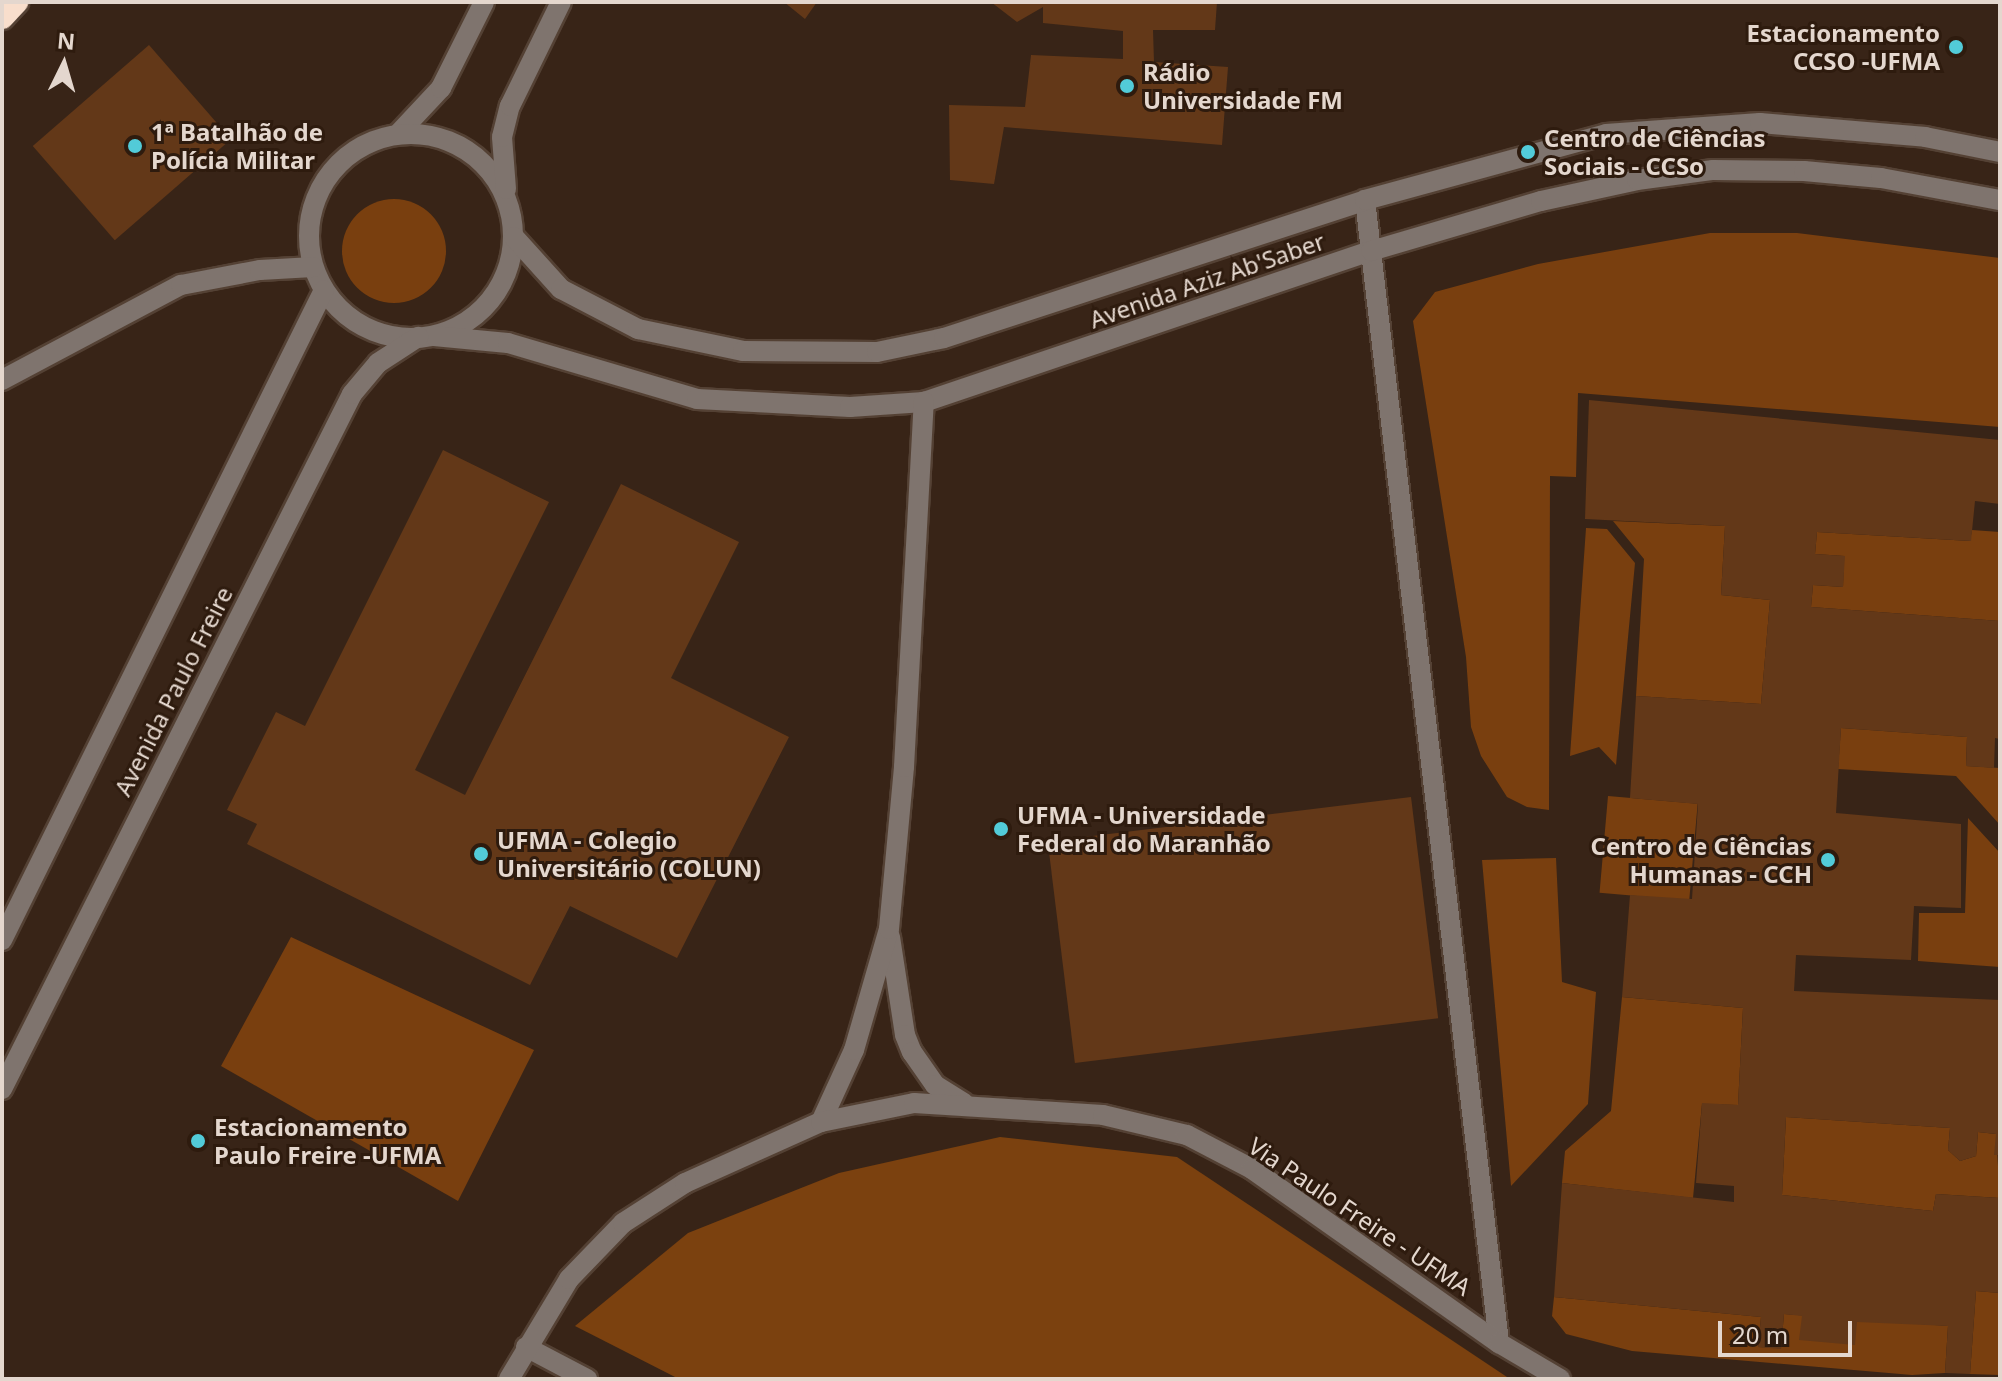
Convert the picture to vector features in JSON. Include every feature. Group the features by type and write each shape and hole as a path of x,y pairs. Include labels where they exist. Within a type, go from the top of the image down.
{"highway":[{"path":"2,17 16,2"}],"street":[{"path":"398,134 441,88 484,2"},
{"path":"507,197 490,168 464,147 432,135 398,134 369,142 324,180 312,208 308,237 313,267 324,290 364,327 426,337 466,323 491,300 508,271 514,237 502,137 510,106 561,2"},
{"name":"Avenida Aziz Ab'Saber","path":"514,237 561,289 638,329 743,351 877,352 944,338 1365,200 1528,152 1683,125 1856,128 2000,152"},
{"name":"Avenida Aziz Ab'Saber","path":"426,337 508,343 697,399 850,407 924,402 1371,251 1541,201 1713,170 1881,178 2000,200"},
{"path":"1365,200 1499,1343"},
{"path":"2,380 181,285 260,270 313,267"},
{"name":"Avenida Paulo Freire","path":"2,940 324,290"},
{"name":"Avenida Paulo Freire","path":"2,1089 352,394 378,363 426,337"},
{"path":"821,1122 850,1062 889,929 904,767 924,402"},
{"path":"889,929 905,1035 912,1052 935,1085 966,1104"},
{"name":"Via Paulo Freire - UFMA","path":"509,1379 569,1279 623,1223 685,1183 821,1122 914,1103 1103,1115 1187,1135 1252,1169 1499,1343 1560,1379"},
{"path":"526,1347 587,1379"}],"shaded area":[{"path":"394,199 414,203 431,214 442,231 446,251 442,271 431,288 414,299 394,303 374,299 357,288 346,271 342,251 346,231 357,214 374,203"},
{"path":"1710,233 1797,233 2000,258 2000,427 1578,393 1576,477 1550,476 1549,810 1527,807 1507,797 1481,756 1471,727 1466,657 1413,321 1435,292 1538,264"},
{"path":"1613,521 1725,526 1721,595 1770,600 1761,704 1636,696 1644,559"},
{"path":"1586,528 1607,529 1635,563 1616,765 1599,747 1570,756"},
{"path":"1972,530 2000,532 2000,621 1811,607 1813,585 1843,587 1844,556 1815,554 1817,532 1970,541"},
{"path":"1841,728 1967,737 1966,766 2000,768 2000,825 1956,776 1838,769"},
{"path":"1608,796 1698,804 1689,900 1600,893"},
{"path":"1968,818 2000,853 2000,967 1918,961 1919,913 1965,913"},
{"path":"1556,858 1562,982 1596,992 1588,1104 1511,1186 1482,860"},
{"path":"291,937 534,1050 458,1201 221,1066"},
{"path":"1622,997 1743,1008 1738,1105 1702,1104 1693,1198 1562,1183 1565,1151 1611,1111"},
{"path":"1786,1117 1950,1128 1948,1150 1960,1161 1976,1156 1978,1132 1996,1134 2000,1198 1936,1194 1933,1211 1782,1195"},
{"path":"1000,1137 1177,1157 1510,1379 679,1379 575,1326 688,1233 839,1173"},
{"path":"1976,1291 2000,1293 2000,1375 1970,1374"},
{"path":"1554,1297 1761,1317 1758,1347 1781,1348 1784,1314 1948,1326 1945,1373 1912,1375 1632,1351 1566,1334 1552,1316"}],"building":[{"path":"784,2 817,2 805,19"},
{"name":"Rádio Universidade FM","path":"991,2 1217,2 1215,30 1153,30 1154,62 1228,67 1222,145 1004,127 994,184 950,180 949,105 1025,107 1031,55 1123,59 1123,31 1043,23 1043,7 1017,22"},
{"name":"1ª Batalhão de Polícia Militar","path":"149,45 231,139 115,240 33,146"},
{"name":"Centro de Ciências Humanas - CCH","path":"1589,400 2000,440 2000,504 1975,501 1971,541 1817,532 1815,554 1845,556 1843,587 1813,585 1811,607 2000,621 2000,739 1995,738 1994,768 1966,766 1967,737 1841,728 1836,813 1961,824 1961,908 1914,906 1911,960 1796,955 1794,991 2000,1000 2000,1155 1994,1155 1996,1134 1978,1132 1976,1156 1960,1161 1948,1150 1950,1128 1786,1117 1782,1195 1933,1211 1936,1194 2000,1198 2000,1293 1976,1291 1970,1374 1945,1373 1948,1326 1857,1322 1855,1345 1799,1340 1802,1316 1784,1314 1781,1349 1758,1347 1761,1317 1554,1297 1562,1183 1734,1202 1734,1186 1696,1183 1702,1103 1738,1105 1743,1008 1622,997 1630,895 1692,899 1698,804 1630,798 1636,696 1761,704 1770,600 1721,595 1725,526 1585,519"},
{"path":"443,450 549,502 415,770 465,795 621,484 739,542 671,678 789,737 677,958 570,906 530,985 247,844 257,824 227,810 276,712 305,726"},
{"path":"1411,797 1438,1018 1075,1063 1048,842"}],"place":[{"name":"Estacionamento CCSO -UFMA","path":"1956,47"},
{"name":"Rádio Universidade FM","path":"1127,86"},
{"name":"1ª Batalhão de Polícia Militar","path":"135,146"},
{"name":"Centro de Ciências Sociais - CCSo","path":"1528,152"},
{"name":"UFMA - Universidade Federal do Maranhão","path":"1001,829"},
{"name":"UFMA - Colegio Universitário (COLUN)","path":"481,854"},
{"name":"Centro de Ciências Humanas - CCH","path":"1828,860"},
{"name":"Estacionamento Paulo Freire -UFMA","path":"198,1141"}]}
